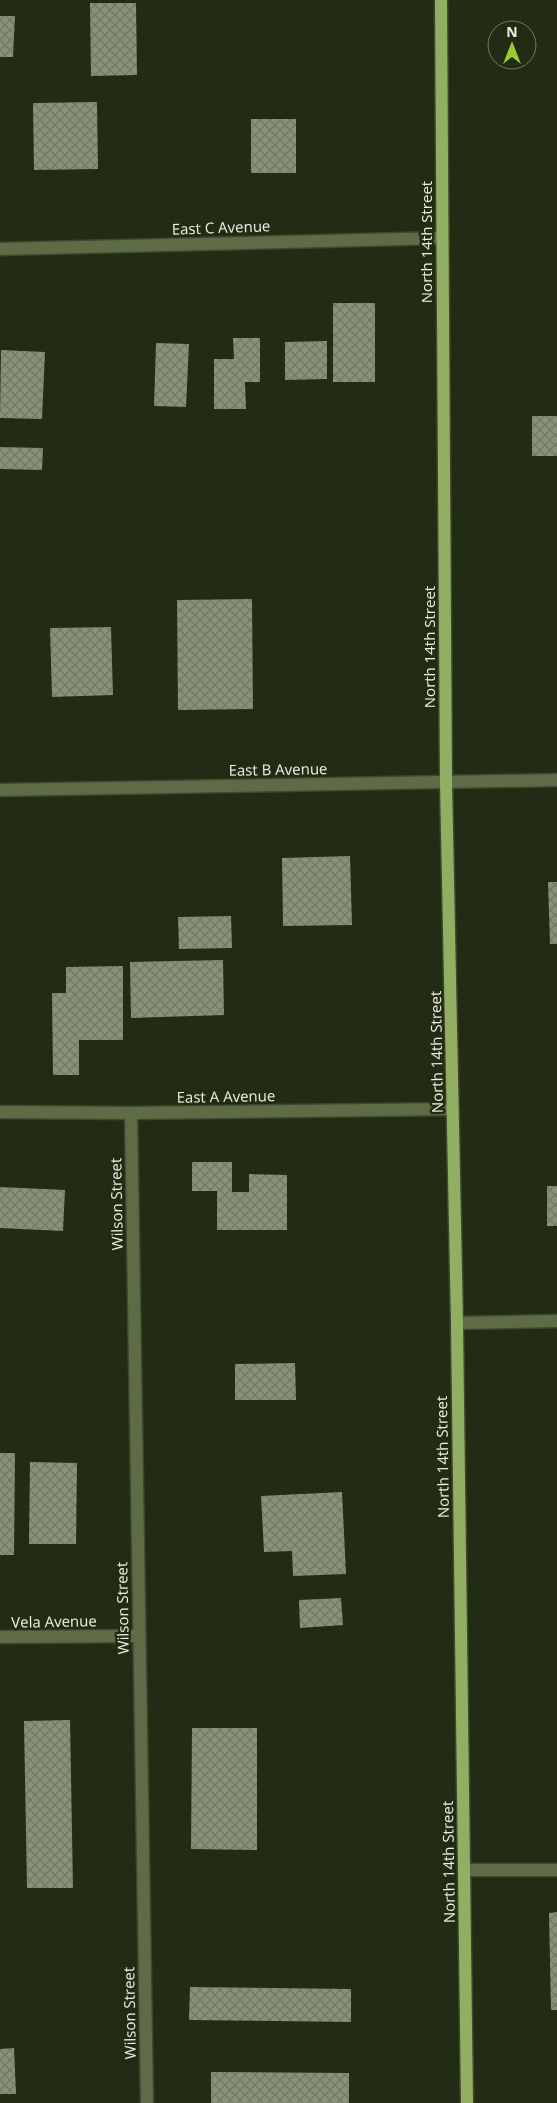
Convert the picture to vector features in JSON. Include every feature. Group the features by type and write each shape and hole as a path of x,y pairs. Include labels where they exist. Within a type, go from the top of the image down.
{"main road":[{"name":"North 14th Street","path":"441,0 446,782 457,1323 465,1870 466,2103"}],"street":[{"name":"East C Avenue","path":"0,249 442,238"},
{"name":"East B Avenue","path":"0,790 557,780"},
{"name":"East A Avenue","path":"0,1112 131,1114 453,1109"},
{"name":"Wilson Street","path":"131,1114 147,2103"},
{"path":"457,1323 557,1321"},
{"name":"Vela Avenue","path":"0,1637 139,1636"},
{"path":"465,1870 557,1870"}],"building":[{"path":"90,3 136,3 137,75 91,76"},
{"path":"0,16 15,16 13,57 0,57"},
{"path":"97,102 98,169 34,170 33,103"},
{"path":"251,119 296,119 296,173 251,173"},
{"path":"333,303 375,303 375,382 333,382"},
{"path":"233,338 260,338 260,382 245,382 246,409 214,409 214,359 234,359"},
{"path":"327,341 327,379 285,380 285,342"},
{"path":"156,343 189,344 186,407 154,406"},
{"path":"1,350 45,352 42,419 0,418"},
{"path":"532,416 557,416 557,456 532,456"},
{"path":"0,447 43,448 42,470 0,469"},
{"path":"252,599 253,709 178,710 177,600"},
{"path":"111,627 113,695 52,697 50,628"},
{"path":"350,856 352,925 283,926 282,858"},
{"path":"548,882 557,882 557,944 550,944"},
{"path":"231,916 232,948 179,949 178,917"},
{"path":"223,960 224,1015 131,1018 130,962"},
{"path":"123,966 123,1040 79,1040 79,1075 53,1075 52,993 66,993 66,967"},
{"path":"192,1162 232,1162 232,1192 249,1192 249,1174 287,1175 287,1230 217,1230 217,1191 192,1191"},
{"path":"547,1186 557,1186 557,1226 547,1226"},
{"path":"0,1187 65,1190 63,1231 0,1228"},
{"path":"295,1363 296,1400 235,1400 235,1364"},
{"path":"0,1453 15,1453 14,1555 0,1555"},
{"path":"30,1462 77,1463 76,1544 29,1544"},
{"path":"342,1492 346,1574 293,1576 292,1551 264,1552 261,1496"},
{"path":"341,1598 343,1625 300,1628 299,1600"},
{"path":"70,1720 73,1888 27,1888 24,1721"},
{"path":"192,1728 257,1728 257,1850 191,1849"},
{"path":"557,1912 557,2010 551,2010 549,1913"},
{"path":"190,1987 351,1989 351,2022 189,2020"},
{"path":"14,2048 16,2094 0,2094 0,2049"},
{"path":"211,2072 349,2073 349,2103 211,2103"}]}
